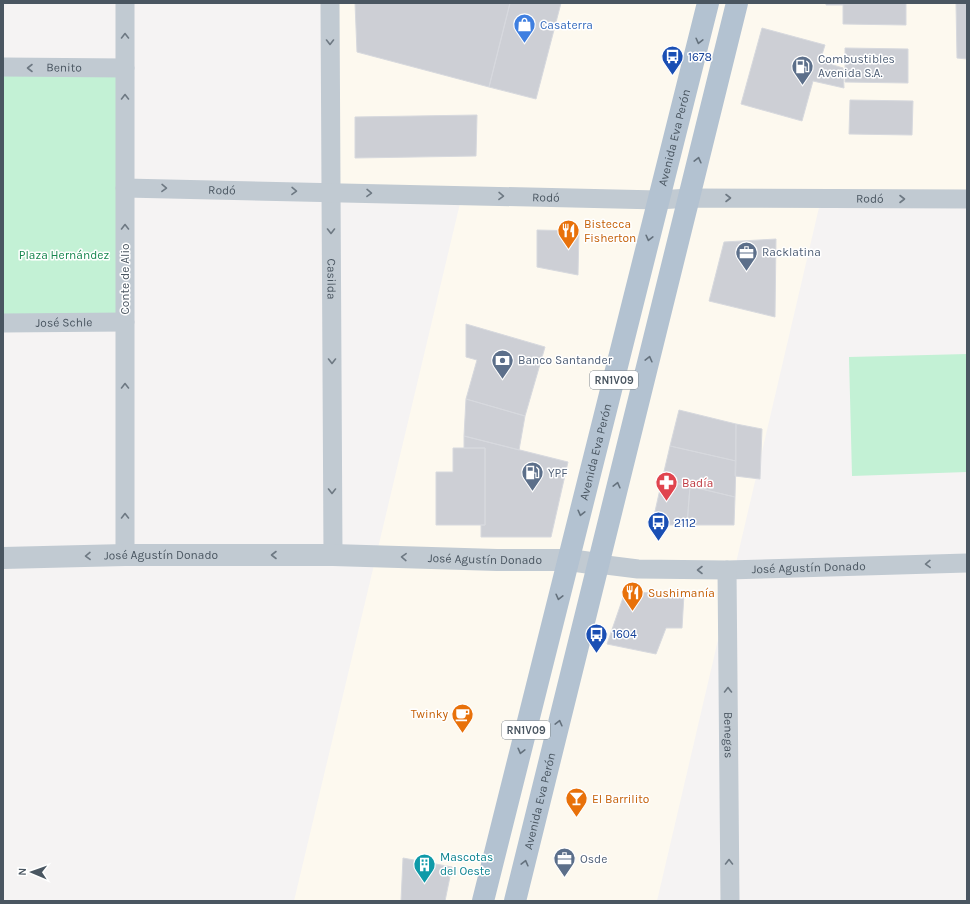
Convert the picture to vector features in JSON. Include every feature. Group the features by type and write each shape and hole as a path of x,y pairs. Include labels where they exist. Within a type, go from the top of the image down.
{"main road":[{"name":"Avenida Eva Perón","path":"483,901 708,3"},
{"name":"Avenida Eva Perón","path":"516,901 737,3"}],"street":[{"name":"Conte de Alio","path":"125,3 125,555"},
{"name":"Casilda","path":"330,3 333,555"},
{"name":"Benito","path":"3,68 125,68"},
{"name":"Rodó","path":"125,188 659,200 689,198 967,199"},
{"name":"José Schle","path":"3,322 125,322"},
{"name":"José Agustín Donado","path":"3,558 125,555 333,555 497,560 569,560 638,569 727,570 967,563"},
{"name":"Benegas","path":"727,570 730,901"}],"shaded area":[{"path":"330,3 967,3 967,199 821,199 657,901 294,901 462,195 330,192"}],"green space":[{"name":"Plaza Hernández","path":"3,67 125,68 125,322 3,323"},
{"path":"967,354 967,472 852,476 849,357"}],"building":[{"path":"355,3 510,3 489,87 357,52"},
{"name":"Casaterra","path":"510,3 561,3 536,99 489,87"},
{"path":"826,3 906,3 906,25 843,24 843,5 826,5"},
{"path":"956,3 967,3 967,59 957,58"},
{"path":"762,28 825,45 820,61 843,68 844,88 813,81 802,121 741,104"},
{"path":"845,48 908,49 908,83 845,82"},
{"path":"850,100 913,101 912,135 849,134"},
{"path":"477,115 476,156 355,158 355,117"},
{"path":"537,230 579,231 578,275 537,267"},
{"name":"Racklatina","path":"776,239 775,317 709,301 724,242"},
{"name":"Banco Santander","path":"466,324 545,347 525,416 466,399 477,360 466,357"},
{"path":"466,399 525,416 519,450 464,436"},
{"path":"679,410 736,424 736,461 670,446"},
{"path":"736,424 762,429 760,479 735,476"},
{"path":"464,436 568,462 551,537 481,537 481,525 485,525 485,448 464,448"},
{"path":"670,446 736,461 735,497 662,480"},
{"path":"453,448 485,448 485,525 436,525 436,472 453,472"},
{"path":"662,480 690,486 687,525 652,525"},
{"path":"690,486 735,497 734,525 687,525"},
{"path":"625,592 684,594 682,628 666,628 656,654 607,644"},
{"name":"Mascotas del Oeste","path":"403,858 452,867 445,901 401,901"}],"place":[{"name":"Casaterra","path":"525,44"},
{"name":"1678","path":"672,76"},
{"name":"Combustibles Avenida S.A.","path":"802,86"},
{"name":"Bistecca Fisherton","path":"569,250"},
{"name":"Racklatina","path":"746,272"},
{"name":"Banco Santander","path":"503,380"},
{"name":"YPF","path":"533,492"},
{"name":"Badía","path":"666,502"},
{"name":"2112","path":"659,542"},
{"name":"Sushimanía","path":"633,612"},
{"name":"1604","path":"597,654"},
{"name":"Twinky","path":"463,734"},
{"name":"El Barrilito","path":"576,818"},
{"name":"Osde","path":"565,878"},
{"name":"Mascotas del Oeste","path":"425,884"}]}
